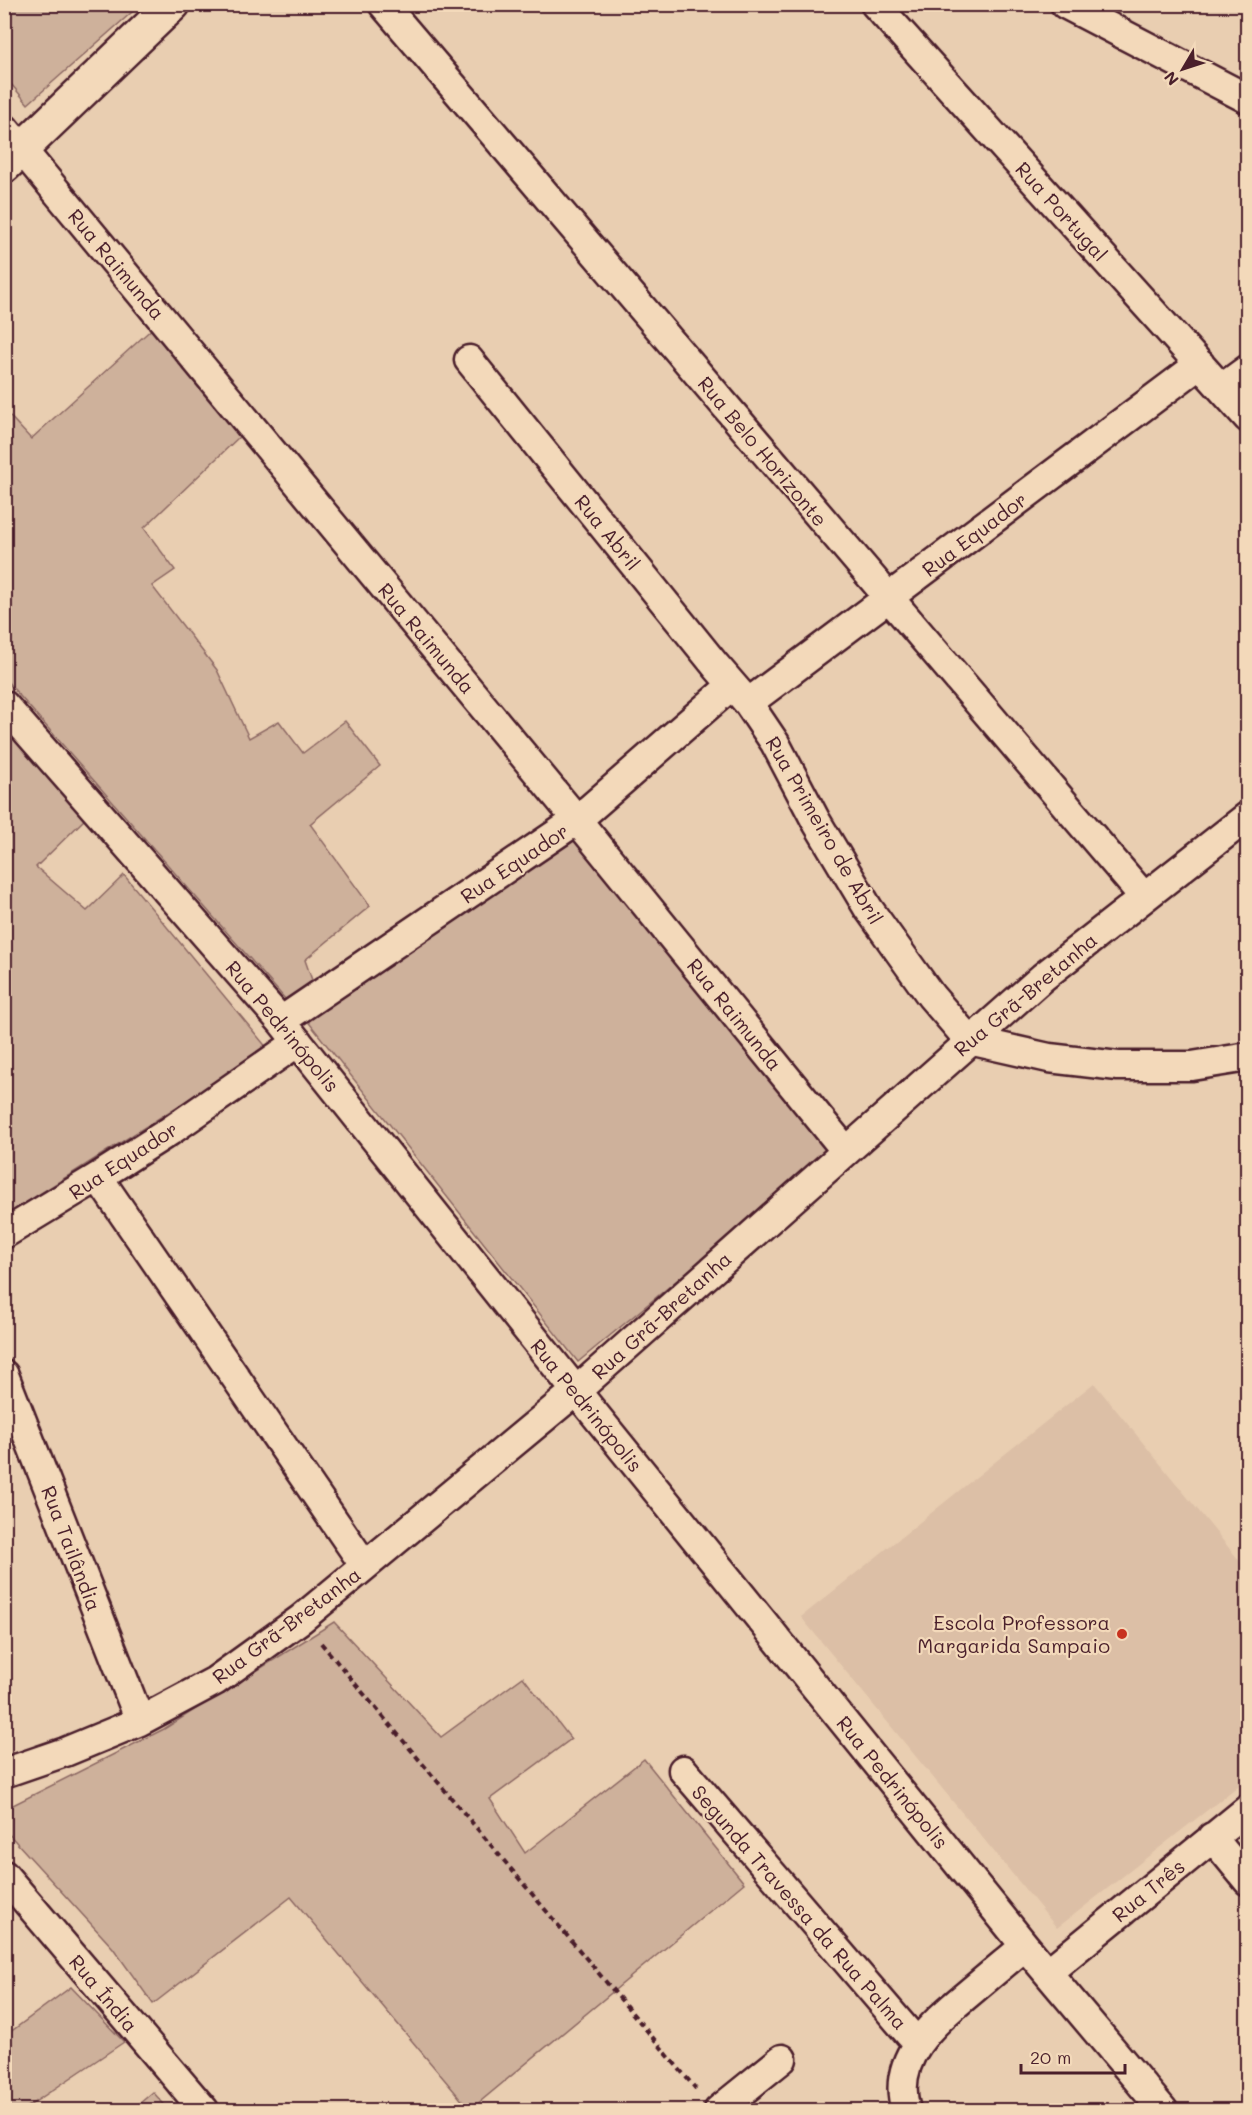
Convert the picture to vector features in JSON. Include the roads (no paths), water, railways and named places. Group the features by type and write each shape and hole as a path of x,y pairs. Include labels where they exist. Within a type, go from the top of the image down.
{"street":[{"path":"10,148 173,4"},
{"name":"Rua Belo Horizonte","path":"383,4 1144,897"},
{"name":"Rua Portugal","path":"875,4 1248,418"},
{"path":"1065,4 1248,99"},
{"name":"Rua Raimunda","path":"10,148 577,820 846,1151"},
{"name":"Rua Abril","path":"469,360 740,694"},
{"name":"Rua Equador","path":"4,1234 170,1131 289,1031 577,820 740,694 889,598 1200,364"},
{"path":"1222,388 1248,369"},
{"name":"Rua Primeiro de Abril","path":"740,694 775,744 816,821 868,908 931,996 969,1040"},
{"name":"Rua Pedrinópolis","path":"4,705 289,1031 576,1391 1025,1946 1163,2110"},
{"name":"Rua Grã-Bretanha","path":"4,1773 65,1752 140,1721 215,1680 301,1619 576,1391 969,1040 1043,977 1248,816"},
{"path":"969,1040 1049,1058 1118,1066 1192,1066 1248,1057"},
{"path":"98,1177 365,1566"},
{"name":"Rua Tailândia","path":"4,1375 140,1721"},
{"name":"Segunda Travessa da Rua Palma","path":"683,1770 917,2043"},
{"name":"Rua Três","path":"1048,1972 1248,1809"},
{"path":"1212,1837 1248,1881"},
{"name":"Rua Índia","path":"4,1875 204,2110"},
{"path":"906,2110 902,2098 905,2066 917,2043 946,2012 1025,1946"},
{"path":"709,2101 782,2059"}],"place":[{"name":"Escola Professora Margarida Sampaio","path":"1122,1634"}]}
